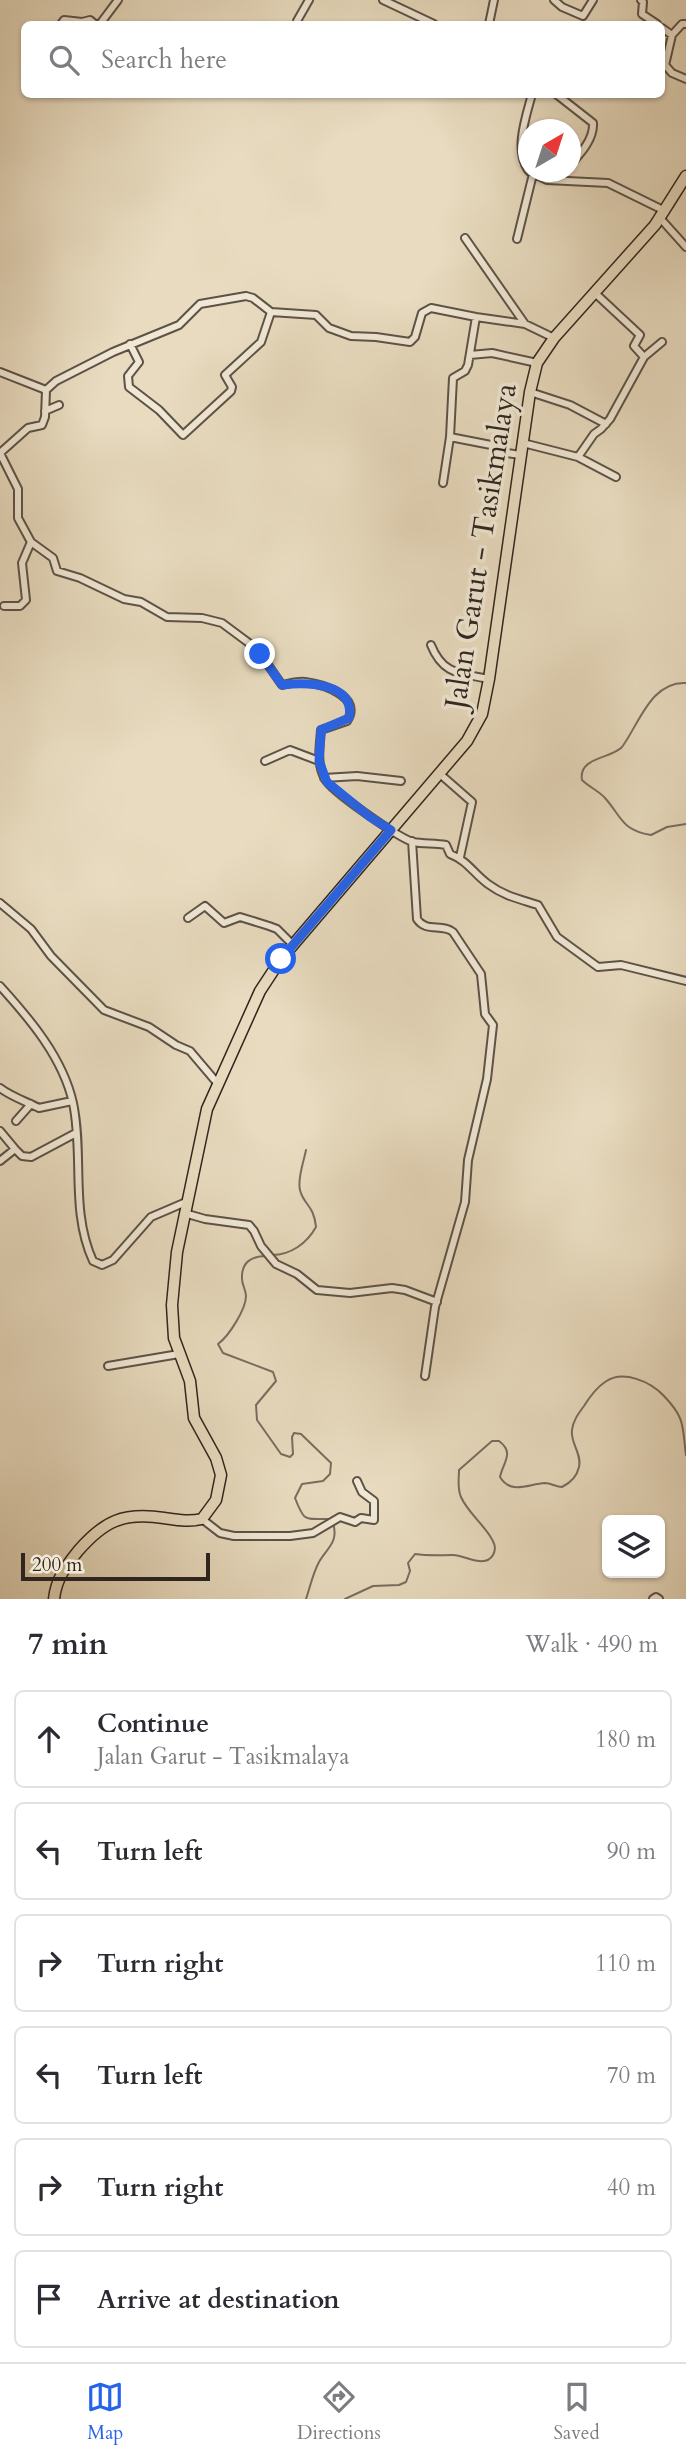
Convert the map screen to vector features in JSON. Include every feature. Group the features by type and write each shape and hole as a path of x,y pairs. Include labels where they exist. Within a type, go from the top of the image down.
{"main road":[{"name":"Jalan Garut - Tasikmalaya","path":"202,1519 216,1500 221,1475 216,1458 194,1418 190,1381 173,1330 173,1305 175,1266 183,1218 207,1109 260,991 292,945 440,774 480,720 489,679 520,455 537,363 554,338 663,214 686,176"},
{"path":"54,1599 56,1586 64,1569 101,1527 108,1523 144,1517 183,1521 202,1519"}],"street":[{"path":"100,21 118,0"},
{"path":"297,21 309,0"},
{"path":"383,0 428,21"},
{"path":"490,21 494,0"},
{"path":"554,0 583,16 593,0"},
{"path":"641,0 641,13 653,21"},
{"path":"686,23 672,35 665,65 671,73 686,79"},
{"path":"665,30 672,35"},
{"path":"527,119 531,98"},
{"path":"562,98 589,118 594,126 581,152"},
{"path":"581,181 608,183 663,214 686,247"},
{"path":"517,239 529,182"},
{"path":"465,238 525,324"},
{"path":"595,293 640,335 634,346 644,357"},
{"path":"554,338 525,324 427,308 422,313 415,337 410,342 356,337 329,328 316,315 271,312 249,297 205,303 195,307 179,325 130,344 56,381 46,390 46,411 42,425 28,428 0,453 18,489 18,518 30,542 53,558 57,571 80,578 124,599 141,602 167,617 202,618 222,623 257,649 282,685 305,682 339,692 350,706 349,718 322,729 319,761 324,778 370,817 412,841 444,845 450,854 460,857 482,880 504,895 539,906 557,937 598,967 621,965 686,981"},
{"path":"130,344 139,362 128,376 129,387 159,410 183,435 231,391 232,387 225,374 261,342 271,312"},
{"path":"443,483 450,437 453,378 466,369 476,317"},
{"path":"578,457 594,434 606,424 644,357 662,342"},
{"path":"470,355 492,353 537,363"},
{"path":"0,372 46,390"},
{"path":"530,392 570,405 606,424"},
{"path":"46,411 59,405"},
{"path":"450,437 491,445 503,452 520,455"},
{"path":"523,443 578,457 617,477"},
{"path":"4,606 20,606 26,600 22,563 30,542"},
{"path":"431,645 438,659 449,670 489,679"},
{"path":"265,761 290,750 319,761"},
{"path":"440,774 472,802 460,857"},
{"path":"324,778 358,776 401,781"},
{"path":"412,841 417,919 425,927 450,929 453,932 481,974 485,1014 493,1025 486,1079 468,1160 465,1202 437,1302 425,1376"},
{"path":"0,903 31,929 51,956 104,1010 149,1027 190,1051 218,1084"},
{"path":"188,918 205,906 224,923 243,918 273,927 292,945"},
{"path":"0,986 42,1039 68,1084 76,1133 85,1240 93,1261 102,1265 113,1260 151,1217 186,1202"},
{"path":"0,1088 12,1097 42,1108 58,1102 72,1101"},
{"path":"16,1121 31,1104"},
{"path":"0,1131 22,1156 31,1157 76,1133"},
{"path":"0,1161 15,1149"},
{"path":"172,1208 183,1218 248,1225 265,1252 279,1267 297,1274 312,1288 322,1292 350,1293 392,1288 437,1302"},
{"path":"108,1366 179,1354"},
{"path":"202,1519 220,1533 242,1537 313,1533 341,1517 355,1522 361,1518 375,1520 374,1501 362,1492 357,1481"},
{"path":"653,1599 659,1599"}],"waterway":[{"path":"686,683 674,684 655,696 622,747 590,763 582,772 582,780 603,796 623,822 634,830 651,835 667,827 686,824"},
{"path":"272,1255 286,1253 298,1247 316,1227 313,1214 301,1195 299,1186 306,1150"},
{"path":"266,1256 256,1257 245,1264 242,1273 246,1296 243,1308 232,1329 218,1344 223,1353 273,1372 276,1381 256,1405 257,1420 281,1454 290,1457 293,1454 292,1437 294,1433 301,1434 331,1463 330,1474 323,1481 302,1484 295,1498 307,1518 330,1519"},
{"path":"345,1599 373,1586 399,1585 406,1582 410,1571 408,1563 415,1554 453,1555 480,1561 489,1559 494,1552 494,1543 461,1497 459,1470 492,1441 499,1441 504,1445 507,1454 500,1477 509,1486 545,1483 562,1487 575,1476 579,1467 579,1457 572,1435 575,1421 596,1390 612,1378 636,1379 652,1386 664,1396 680,1417 686,1455"},
{"path":"306,1599 317,1566 333,1540 333,1523"}],"route":[{"path":"260,654 279,684 305,682 333,689 344,696 350,706 351,715 347,721 321,730 319,761 324,778 370,817 391,830 281,959"}]}
